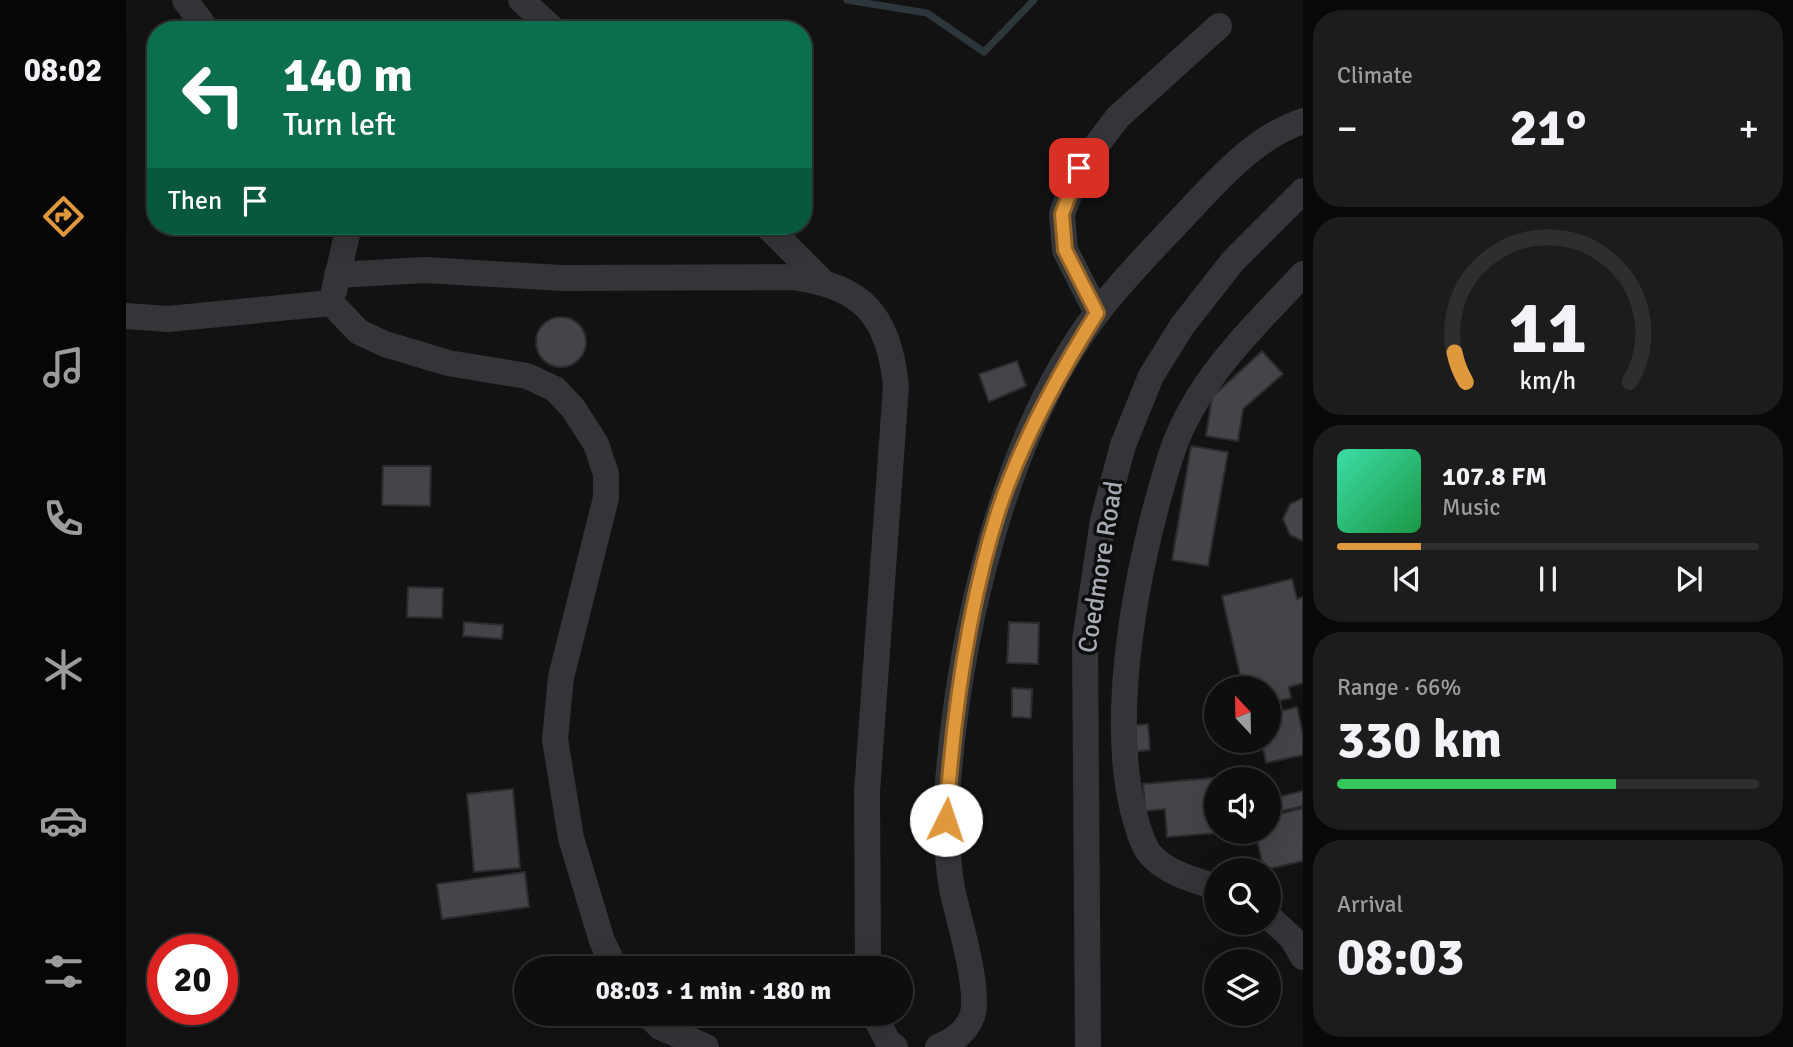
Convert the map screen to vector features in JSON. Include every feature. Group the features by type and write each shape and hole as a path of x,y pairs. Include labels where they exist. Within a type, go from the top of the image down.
{"street":[{"path":"185,0 200,21"},
{"path":"522,0 544,21"},
{"path":"1097,313 1065,250 1062,214 1079,168 1118,117 1219,26"},
{"path":"938,1047 963,1032 973,1014 973,990 952,887 946,820 953,728 977,597 999,509 1061,370 1097,313 1237,161 1271,136 1303,121"},
{"name":"Coedmore Road","path":"1088,1047 1085,641 1103,520 1122,445 1150,376 1182,326 1233,261 1303,191"},
{"path":"331,303 347,235"},
{"path":"776,235 822,281"},
{"path":"337,275 425,270 514,277 636,279 735,275 822,281 848,290 872,311 885,331 893,358 896,386 867,792 868,956"},
{"path":"1204,883 1176,873 1150,854 1137,827 1128,789 1124,713 1135,614 1150,528 1171,455 1199,396 1240,343 1303,274"},
{"path":"126,316 168,319 331,303"},
{"path":"331,303 359,332 385,345 447,363 527,376 555,389 573,408 596,444 606,474 606,498 561,677 555,739 571,838 610,956"},
{"path":"1281,928 1293,938 1303,957"},
{"path":"659,1026 706,1047"},
{"path":"880,1026 887,1040 895,1047"}],"building":[{"path":"561,317 579,324 586,342 579,360 561,367 543,360 536,342 543,324"},
{"path":"1262,351 1283,374 1243,409 1238,441 1206,436 1212,397"},
{"path":"1017,361 1026,386 989,402 979,374"},
{"path":"1191,446 1228,452 1208,566 1172,560"},
{"path":"383,466 431,466 430,506 382,505"},
{"path":"1303,498 1303,541 1290,535 1283,519 1290,504"},
{"path":"1292,579 1297,599 1303,597 1303,683 1289,687 1291,698 1281,700 1281,676 1240,676 1222,596"},
{"path":"408,587 443,588 442,618 407,617"},
{"path":"464,622 503,625 502,639 463,636"},
{"path":"1009,622 1039,623 1038,664 1007,663"},
{"path":"1012,688 1032,689 1031,718 1012,717"},
{"path":"1297,707 1303,735 1303,755 1266,763 1264,753 1281,753 1281,711"},
{"path":"1148,724 1150,750 1122,753 1120,727"},
{"path":"1204,779 1204,834 1167,837 1165,809 1145,811 1143,784"},
{"path":"513,789 520,868 474,872 467,794"},
{"path":"1303,791 1303,806 1281,811 1281,796"},
{"path":"1303,808 1303,861 1281,866 1281,858 1261,858 1258,844 1281,844 1281,814"},
{"path":"525,872 529,907 442,919 437,884"}],"waterway":[{"path":"847,0 927,13 984,52 1034,0"}],"route":[{"path":"946,820 953,728 977,597 999,509 1030,434 1061,370 1097,313 1076,278 1065,250 1062,214 1079,168"}]}
